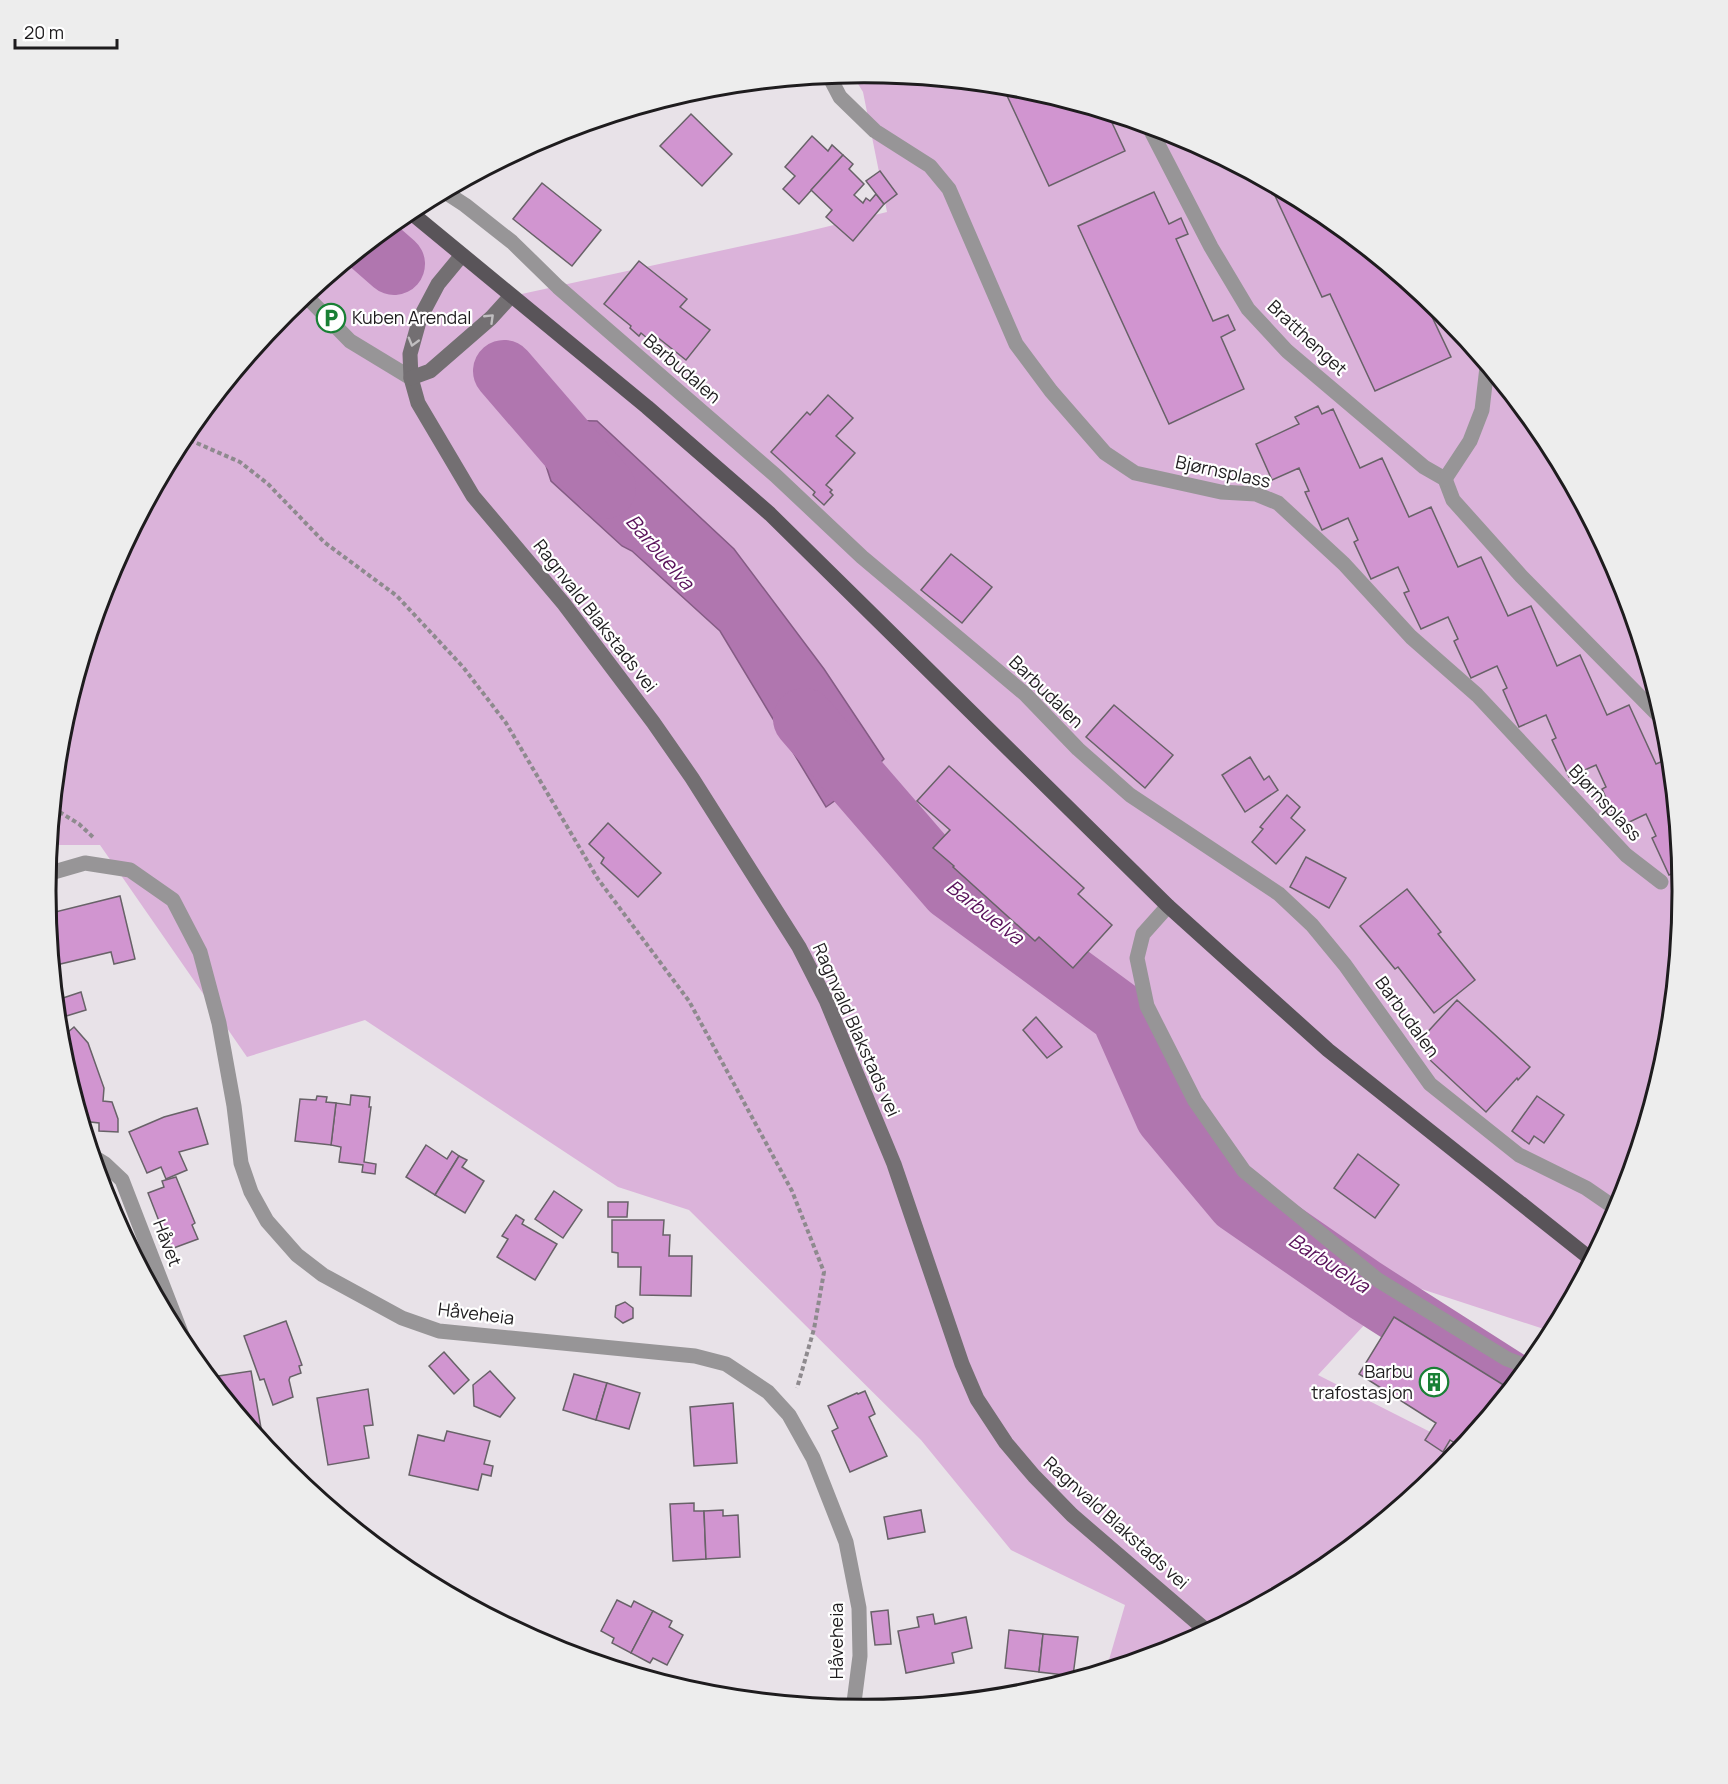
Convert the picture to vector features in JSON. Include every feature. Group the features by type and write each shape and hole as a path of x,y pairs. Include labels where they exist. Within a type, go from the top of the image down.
{"main road":[{"path":"418,218 647,407 770,514 1168,906 1328,1050 1586,1255"}],"street":[{"name":"Bjørnsplass","path":"833,84 840,97 875,131 930,166 949,189 1016,344 1051,392 1105,453 1135,473 1221,492 1256,494 1278,503 1344,564 1412,637 1477,695 1626,855 1661,882"},
{"name":"Bratthenget","path":"1155,138 1211,247 1248,309 1287,351 1424,467 1445,479"},
{"name":"Barbudalen","path":"452,197 512,242 558,287 775,475 862,557 1025,694 1078,749 1130,795 1279,894 1311,925 1345,964 1430,1084 1520,1155 1586,1188 1610,1204"},
{"name":"Ragnvald Blakstads vei","path":"462,255 438,284 420,318 410,354 411,378 418,403 473,496 564,604 653,722 692,778 799,947 826,1000 894,1164 958,1353 977,1400 1006,1443 1072,1515 1201,1626"},
{"path":"312,302 350,341 411,378 430,371 491,318 511,296"},
{"path":"1486,376 1482,410 1470,441 1445,479 1453,500 1521,576 1651,708"},
{"name":"Håveheia","path":"56,871 85,863 130,870 173,900 200,952 219,1023 234,1106 241,1163 251,1192 274,1230 297,1255 323,1275 402,1318 439,1331 686,1355 726,1364 768,1392 789,1415 813,1458 846,1542 859,1608 860,1656 854,1700"},
{"path":"1168,906 1143,934 1137,958 1147,1006 1194,1101 1245,1171 1378,1280 1507,1359 1520,1364"},
{"name":"Håvet","path":"102,1162 122,1180 171,1308"}],"path":[{"path":"193,441 240,462 268,484 324,542 397,596 463,667 506,723 598,879 689,1001 792,1191 824,1272 814,1329 789,1415"}],"shaded area":[{"path":"858,83 917,85 970,90 1022,99 1124,126 1222,167 1268,192 1313,220 1397,284 1436,320 1505,400 1536,443 1589,534 1630,632 1657,734 1666,786 1671,839 1671,945 1666,998 1657,1050 1630,1152 1611,1201 1589,1250 1544,1329 1403,1283 1318,1375 1454,1444 1397,1500 1313,1564 1222,1617 1173,1639 1108,1663 1125,1605 1011,1550 921,1440 689,1210 618,1187 365,1020 247,1057 100,845 57,845 62,786 71,734 98,632 117,583 139,534 192,443 256,359 292,320 331,284 418,218 517,295 887,212 863,92","holes":["548,435 883,759 860,783 826,807 720,631 551,481 538,441"]}],"water":[{"path":"551,420 597,421 734,549 824,669 884,759 860,783 826,807 720,631 551,481 538,441 548,435"}],"building":[{"path":"1007,96 1112,122 1125,151 1049,186"},
{"path":"691,114 732,154 702,186 660,146"},
{"path":"812,136 828,151 832,145 843,155 799,204 783,189 795,176 785,167"},
{"path":"843,155 853,164 849,169 864,184 854,195 863,203 866,198 870,201 876,194 884,204 853,241 826,217 832,210 811,190"},
{"path":"880,171 897,194 884,204 866,181"},
{"path":"542,183 601,230 572,266 513,219"},
{"path":"1154,192 1169,224 1181,218 1188,234 1176,239 1213,321 1228,315 1235,330 1221,337 1244,389 1169,424 1078,226"},
{"path":"1275,197 1313,220 1397,284 1432,316 1451,357 1375,391 1330,294 1322,297"},
{"path":"639,261 687,299 680,307 710,330 686,360 657,337 652,342 641,333 639,336 630,328 631,326 604,304"},
{"path":"828,395 853,418 836,436 855,453 826,485 832,490 830,492 833,495 824,505 813,495 815,492 771,452 807,412 810,415"},
{"path":"1318,406 1322,414 1333,409 1360,468 1382,458 1409,517 1431,507 1458,567 1481,557 1508,616 1531,606 1557,666 1580,655 1607,715 1629,705 1656,764 1662,762 1671,839 1672,874 1669,875 1652,838 1656,836 1646,814 1619,827 1602,789 1606,787 1596,765 1569,777 1552,740 1556,738 1546,715 1519,727 1503,690 1507,688 1497,666 1471,678 1454,641 1458,639 1448,617 1421,629 1404,593 1409,591 1398,567 1371,579 1354,542 1358,540 1348,518 1322,530 1305,492 1309,491 1299,468 1272,480 1256,444 1299,424 1295,417"},
{"path":"951,554 992,587 962,623 921,590"},
{"path":"1114,705 1173,755 1145,788 1086,737"},
{"path":"1250,757 1264,780 1269,776 1278,790 1245,812 1222,775"},
{"path":"949,766 1084,888 1078,894 1112,925 1073,968 1039,937 1035,941 933,848 950,830 917,801"},
{"path":"1287,795 1300,807 1291,818 1305,830 1276,864 1252,842 1263,829 1260,827"},
{"path":"608,823 661,873 638,897 601,863 604,858 589,844"},
{"path":"1306,857 1346,878 1329,908 1290,887"},
{"path":"1407,889 1441,932 1438,934 1475,980 1434,1013 1398,967 1395,969 1360,926"},
{"path":"120,896 135,959 114,964 111,952 59,964 56,912"},
{"path":"81,992 86,1010 65,1016 62,998"},
{"path":"1457,1000 1530,1067 1486,1112 1430,1060 1432,1057 1418,1044"},
{"path":"1036,1017 1062,1047 1047,1058 1023,1030"},
{"path":"74,1027 88,1043 104,1088 103,1101 112,1102 118,1119 118,1132 99,1131 99,1123 89,1122 68,1032"},
{"path":"351,1095 370,1097 369,1107 371,1107 364,1162 376,1164 375,1174 362,1172 363,1165 339,1162 341,1147 331,1145 336,1103 350,1105"},
{"path":"317,1096 327,1097 326,1102 336,1103 331,1145 295,1141 300,1099 316,1100"},
{"path":"1537,1096 1564,1115 1544,1143 1534,1136 1529,1144 1512,1131"},
{"path":"197,1108 208,1144 179,1152 187,1170 166,1179 161,1167 147,1173 129,1132 164,1117"},
{"path":"426,1145 447,1159 452,1151 459,1156 435,1195 406,1177"},
{"path":"1358,1154 1399,1185 1375,1218 1334,1188"},
{"path":"459,1156 467,1160 462,1167 484,1181 465,1213 435,1195"},
{"path":"176,1177 195,1223 192,1225 198,1239 171,1249 148,1193 164,1187 162,1181"},
{"path":"554,1191 582,1210 563,1238 535,1219"},
{"path":"608,1202 628,1202 627,1217 608,1217"},
{"path":"516,1215 524,1220 522,1224 557,1244 535,1280 497,1257 508,1239 502,1236"},
{"path":"612,1220 664,1220 663,1235 670,1235 669,1256 692,1256 691,1296 640,1295 641,1267 618,1267 618,1253 612,1252"},
{"path":"625,1302 633,1308 633,1318 623,1323 615,1317 616,1306"},
{"name":"Barbu trafostasjon","path":"1394,1317 1504,1385 1472,1425 1455,1443 1450,1440 1443,1452 1425,1440 1436,1423 1359,1374"},
{"path":"286,1321 302,1365 299,1366 301,1373 290,1377 289,1380 293,1397 273,1405 264,1379 260,1380 244,1336"},
{"path":"444,1352 469,1380 454,1394 429,1366"},
{"path":"251,1371 261,1428 256,1425 217,1376"},
{"path":"490,1371 515,1398 500,1417 474,1406 473,1385"},
{"path":"574,1374 607,1383 596,1420 563,1410"},
{"path":"607,1383 640,1393 629,1429 596,1420"},
{"path":"368,1389 373,1425 364,1426 369,1458 328,1465 317,1398"},
{"path":"865,1391 875,1414 869,1417 887,1456 850,1472 832,1431 838,1428 828,1406"},
{"path":"733,1403 737,1463 694,1466 690,1407"},
{"path":"447,1431 490,1441 484,1464 493,1466 491,1476 482,1474 478,1490 409,1475 418,1435 444,1441"},
{"path":"694,1503 694,1511 704,1511 706,1559 673,1561 670,1504"},
{"path":"723,1510 723,1516 738,1515 740,1557 706,1559 704,1511"},
{"path":"921,1510 925,1532 888,1539 884,1517"},
{"path":"617,1600 631,1607 634,1601 653,1611 631,1653 612,1643 614,1638 601,1631"},
{"path":"888,1610 891,1644 875,1645 871,1612"},
{"path":"653,1611 672,1621 669,1627 683,1635 667,1665 653,1658 650,1663 631,1653"},
{"path":"933,1614 935,1624 966,1617 972,1648 952,1653 954,1663 906,1673 898,1631 919,1627 917,1617"},
{"path":"1009,1630 1043,1634 1039,1672 1005,1668"},
{"path":"1043,1634 1078,1637 1073,1673 1064,1675 1039,1672"}],"waterway":[{"name":"Barbuelva","path":"376,248 394,264"},
{"name":"Barbuelva","path":"504,371 605,488"},
{"name":"Barbuelva","path":"804,719 951,889 1121,1014 1166,1116 1238,1202 1365,1290 1507,1381"}],"place":[{"name":"Kuben Arendal","path":"331,318"},
{"name":"Barbu trafostasjon","path":"1434,1382"}]}
